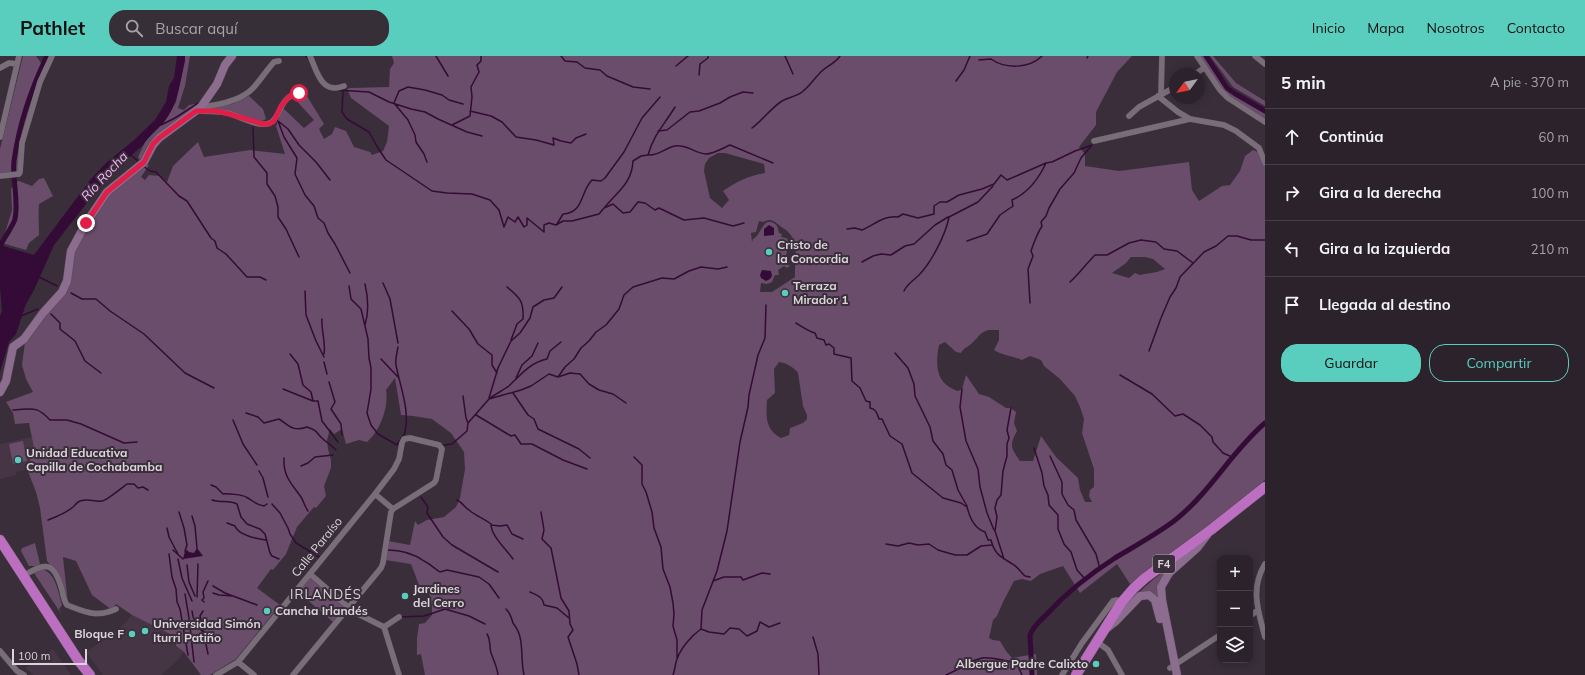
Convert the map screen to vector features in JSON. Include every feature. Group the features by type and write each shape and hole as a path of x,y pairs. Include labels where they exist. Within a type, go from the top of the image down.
{"highway":[{"name":"F4","path":"1077,672 1121,603 1145,578 1212,529 1265,487"},
{"path":"0,540 78,660 90,675"},
{"path":"0,552 82,675"}],"street":[{"path":"0,136 18,56"},
{"path":"0,176 18,174 20,172 22,143 40,82 52,56"},
{"path":"0,392 6,380 13,347 24,339 43,313 62,292 67,281 71,251 86,223 107,192 144,162 153,144 159,138 199,109 217,84 225,65 232,56"},
{"path":"310,56 318,75 326,86 332,88 344,86"},
{"path":"1159,95 1162,56"},
{"path":"1197,56 1204,68"},
{"path":"1255,56 1265,64"},
{"path":"199,109 230,101 246,94 254,88 274,62 279,61"},
{"path":"0,68 9,63 17,64"},
{"path":"1205,69 1220,90 1228,98 1265,122"},
{"path":"1129,116 1139,107 1169,90"},
{"path":"199,109 216,111 263,124 269,124 274,121 281,106 287,99 292,94 299,93"},
{"path":"1159,95 1190,119"},
{"path":"1094,141 1190,119 1224,125 1236,131 1259,148 1265,163"},
{"name":"Calle Paraíso","path":"216,675 238,662 375,494 394,469 399,459 404,439 410,438 439,444 442,449 436,480 434,483 393,509"},
{"path":"293,675 381,568 391,512 393,509 375,494"},
{"path":"1172,669 1161,587 1169,573 1197,548 1212,529"},
{"path":"1265,564 1260,574 1255,597 1265,637"},
{"path":"23,576 39,567 48,567 55,573 67,605 92,614 105,614 116,609"},
{"path":"310,574 354,612 384,628 400,675"},
{"path":"1102,632 1116,621 1140,596 1151,596 1155,600 1158,610 1172,669 1177,675"},
{"path":"1062,675 1082,643 1113,601 1117,600 1121,603"},
{"path":"1253,614 1258,610"},
{"path":"384,628 399,617"},
{"path":"1172,669 1217,637"},
{"path":"1096,641 1108,650 1122,675"},
{"path":"0,650 17,672 24,675"},
{"path":"238,662 254,675"},
{"path":"1069,666 1077,672"}],"shaded area":[{"path":"23,56 36,56 44,67 35,86 19,143 18,171 16,173 0,174 0,149"},
{"path":"185,56 190,56 185,86 178,108 184,110 189,105 201,103 140,160 138,157 147,138 164,122 176,102"},
{"path":"392,56 1132,56 1117,72 1096,112 1096,125 1079,147 1085,154 1085,166 1119,171 1189,162 1192,190 1199,201 1222,186 1230,185 1240,171 1245,156 1253,150 1265,155 1265,480 1220,517 1130,584 1117,564 1080,593 1063,566 1040,574 1031,581 1022,579 1014,581 997,616 993,620 989,638 1000,641 1012,658 1036,654 1037,675 425,675 421,654 417,655 417,638 419,624 425,623 432,615 430,597 427,590 419,585 411,564 385,560 388,541 410,545 415,521 418,525 427,520 444,517 456,507 460,498 465,469 464,452 451,433 432,419 401,415 395,378 386,390 387,397 385,411 380,425 367,442 359,440 346,444 342,429 334,434 330,429 327,440 331,468 324,486 326,496 316,508 314,507 297,527 286,554 273,570 271,569 257,588 280,605 236,659 210,675 201,675 184,652 176,646 174,636 132,615 116,604 112,610 92,595 76,561 63,557 68,604 52,567 47,561 40,508 36,492 27,469 32,468 29,455 35,453 29,423 15,424 13,413 6,402 33,392 26,379 22,365 25,342 57,300 73,252 110,191 142,165 149,165 141,177 145,180 149,175 160,176 167,182 173,166 198,142 204,157 250,150 285,154 276,126 283,108 304,128 314,120 293,97 300,98 307,96 324,124 319,129 324,139 332,134 335,127 346,131 354,147 370,152 372,155 383,151 387,142 389,126 351,98 347,89 389,87 390,69 394,63","holes":["718,153 725,153 764,164 765,173 743,179 723,191 729,200 722,208 710,198 704,171 705,164 709,158","768,220 773,221 787,230 792,237 796,254 795,277 772,292 760,292 761,283 767,284 772,282 775,275 779,275 778,270 784,266 787,268 790,266 785,262 787,251 785,244 788,240 781,237 782,234 779,233 775,224 768,222 762,227 752,242 751,233 756,232 759,221 763,222","1131,257 1145,257 1153,259 1165,269 1140,275 1135,273 1129,278 1112,273 1126,263","988,330 999,330 999,340 994,350 1022,360 1030,356 1041,360 1044,366 1060,379 1075,396 1084,419 1082,433 1094,469 1094,487 1090,490 1089,496 1092,502 1085,502 1080,490 1078,478 1056,457 1041,436 1033,461 1020,461 1012,446 1017,431 1014,423 1016,412 1011,408 1006,408 989,397 979,394 966,375 962,389 958,391 945,384 941,379 937,367 939,345 945,342 956,352 961,353 982,333","779,362 784,363 798,373 803,406 807,419 803,423 790,428 789,435 781,438 769,427 767,417 767,400 775,393 774,369"]},
{"path":"1199,56 1205,56 1229,91 1265,112 1265,119 1225,93"},
{"path":"1210,56 1213,56 1236,83 1265,101 1265,106 1233,87"},
{"path":"249,96 263,109 266,119 256,121 208,108 232,104"},
{"path":"44,178 53,196 39,204 39,235 29,243 26,250 2,243 12,210 11,189 15,182 19,181 32,186 39,179"},
{"name":"Unidad Educativa Capilla de Cochabamba","path":"32,437 35,453 33,468 16,472 16,475 0,479 0,444"},
{"path":"23,441 27,461 13,464 9,444"},
{"path":"35,543 40,564 36,566 29,566 21,551 22,548"},
{"path":"1191,551 1161,579 1172,660 1170,660 1158,604 1149,593 1117,617 1134,597 1161,573"},
{"path":"42,569 50,574 56,584 62,605 59,609 62,615 34,573"},
{"path":"310,578 344,607 333,622 298,592"},
{"name":"Universidad Simón Iturri Patiño","path":"132,615 174,636 175,646 184,652 176,662 161,675 103,675 86,652 118,630"},
{"path":"53,649 71,675 34,675 25,668"}],"water":[{"name":"Río Rocha","path":"177,56 185,56 185,61 178,93 169,115 143,145 108,176 54,245 34,290 26,304 16,334 9,342 0,372 0,316 2,311 0,287 0,245 34,255 91,179 107,162 133,141 155,120 166,102 169,86 174,78"},
{"path":"769,225 774,228 774,235 764,236 764,229"},
{"path":"762,270 771,271 772,276 770,279 766,281 761,278 760,275"},
{"path":"197,548 203,556 183,559 185,551 187,550 194,553"}],"waterway":[{"path":"0,246 15,219 16,205 14,161 22,121 31,94 47,56"},
{"path":"306,56 310,61"},
{"path":"436,56 448,76"},
{"path":"452,125 470,116 472,97 471,87 479,72 477,65 481,61 481,56"},
{"path":"561,56 565,61 577,62 585,68 600,70 607,76 633,87 650,89"},
{"path":"676,66 688,56"},
{"path":"699,75 700,64 708,58 708,56"},
{"path":"785,56 793,74"},
{"path":"752,128 778,104 800,94 821,72 840,56"},
{"path":"956,81 964,70 970,56"},
{"path":"979,60 991,59 1003,65 1017,66 1031,63 1042,56"},
{"path":"1206,56 1227,88 1265,111"},
{"path":"427,162 424,154 416,142 415,135 408,120 394,103 399,91 408,87 425,90 463,104"},
{"path":"336,90 369,92 389,102 425,112 467,132 482,136"},
{"path":"343,91 342,112 347,119 369,132 386,160 432,191 472,194 490,200 499,210 504,227 508,217 515,222 518,217 524,227 527,225 527,218 544,232 544,225 549,223 556,225 563,221 572,221 599,214 604,208 613,204 623,213 630,212 638,202 645,203 655,210 659,208 684,220 704,218 733,226 744,223"},
{"path":"658,131 667,130 690,112 699,111 743,92 753,93"},
{"path":"557,224 563,214 570,213 575,210 592,180 601,181 605,178 624,152 642,118 660,97"},
{"path":"161,125 200,102"},
{"path":"605,207 624,186 630,175 633,161 641,156 648,155 656,135 675,107"},
{"path":"470,111 491,116 502,122 516,137 554,145 553,138 571,143 576,138 586,134"},
{"path":"278,121 284,137 297,158 295,174 305,195 314,206 318,218 324,223 350,273"},
{"path":"278,121 288,129 299,145 316,162 330,180"},
{"path":"253,127 254,157 267,173 267,184 275,196 278,207 278,217 286,229 299,257"},
{"path":"648,155 652,155 675,146 687,147 709,154 730,145 773,163"},
{"path":"847,229 855,228 862,230 888,217 898,217 903,214 918,218 934,214 934,206 940,202 947,202 959,195 994,184 1001,175 1007,180 1092,145"},
{"path":"1030,303 1028,269 1033,256 1031,251 1042,226 1041,222 1046,216 1060,189 1074,173 1081,158 1092,145"},
{"path":"131,155 139,162"},
{"path":"967,241 987,234 1000,215 1013,206 1012,200 1028,189 1040,174 1046,163"},
{"path":"143,166 150,171 156,172 179,196 187,201 211,238 215,241 217,248 226,254 247,277 260,277 266,280"},
{"path":"904,291 908,284 924,270 933,256 945,232 949,217 978,202 993,186"},
{"path":"862,262 873,256 881,254 891,255 905,246 914,244 935,225 948,217"},
{"path":"1149,351 1161,318 1180,277 1204,252 1216,246 1228,236 1237,236 1251,240 1265,240"},
{"path":"1070,282 1095,255 1107,255 1129,243 1141,240 1156,242 1164,249 1177,251 1193,263"},
{"path":"558,377 565,367 574,359 581,348 596,332 606,325 619,309 624,295 633,287 662,278 674,279 689,271 701,267 718,269 727,267"},
{"path":"39,277 57,286"},
{"path":"383,283 390,299 398,343"},
{"path":"365,284 368,304 365,325"},
{"path":"349,286 351,299 361,309 368,339 371,368 371,389 367,413 371,425 378,434 397,445 404,434 406,423 404,398 396,363 398,347"},
{"path":"507,287 520,300 523,308 523,319 517,324 511,340"},
{"path":"489,398 498,368 511,341 520,333 530,318 533,307 544,300 554,298 562,287"},
{"path":"305,291 306,315 324,357"},
{"path":"71,293 82,299 96,299 110,311 144,334 185,373 214,388"},
{"path":"673,675 676,661 681,651 690,639 701,629 702,610 717,571 727,531 740,442 748,407 749,395 758,355 765,338 766,305"},
{"path":"21,316 38,309"},
{"path":"452,311 469,329 478,344 492,355 492,365 497,373"},
{"path":"51,314 60,323 60,329 75,341 85,361 101,373"},
{"path":"322,319 324,354"},
{"path":"796,323 815,333 817,338 824,340 826,345 829,344 834,348 834,354 851,358 852,381 860,388 866,401 870,402 870,408 875,410 879,419 882,419 890,436 902,444 912,473 943,498 961,503 967,507 973,522 978,528 985,532 988,540 991,540 997,553 1015,566 1025,576 1030,577"},
{"path":"490,398 509,386 531,366 547,359 550,351 561,342"},
{"path":"516,378 522,365 532,356 538,343"},
{"path":"895,353 908,368 914,384 915,396 930,427 933,441 943,454 946,465 952,470 958,490 967,506"},
{"path":"290,354 298,364 303,385 311,392 313,401 318,401 322,421 338,442"},
{"path":"381,359 398,377"},
{"path":"324,362 327,374"},
{"path":"444,445 452,444 467,431 468,423 489,399 531,386 549,374 558,377 570,373 580,374 589,384 599,390 613,394 626,403"},
{"path":"1120,375 1152,394 1175,416 1183,414 1200,425 1212,437 1213,442 1223,453 1232,457"},
{"path":"329,382 335,402 331,409 341,424 342,435"},
{"path":"283,389 313,401"},
{"path":"962,389 960,407 966,441 978,469 980,487 987,513 994,530"},
{"path":"513,393 528,415 534,419 538,429 579,449 590,458"},
{"path":"463,396 468,423"},
{"path":"1004,559 995,531 997,517 995,508 997,500 1001,495 1003,471 1007,456 1007,444 1009,438 1007,430 1011,408"},
{"path":"13,410 37,410 50,420 67,420 81,424 124,443 137,442"},
{"path":"246,413 258,417 264,423 279,419 295,429 307,427 311,428 336,450"},
{"path":"476,415 511,436 515,435 521,444 532,444 563,460 587,469"},
{"path":"233,420 243,444 257,465"},
{"path":"1032,675 1030,635 1037,623 1063,598 1097,570 1167,526 1187,510 1253,434 1265,423"},
{"path":"1034,448 1042,473 1044,486 1048,495 1049,505 1058,515 1058,529 1064,544 1071,552 1077,570 1085,579"},
{"path":"301,466 308,463 315,457 333,455"},
{"path":"1050,456 1062,482 1062,494 1068,505 1074,510 1076,520 1096,554 1100,569"},
{"path":"634,457 642,465 642,484 652,512 654,528 661,547 663,569 670,587 674,614 673,626 677,640 677,658"},
{"path":"284,458 286,475 301,497 308,511"},
{"path":"259,471 263,478 268,497"},
{"path":"48,520 67,511 80,501 104,500 127,484 134,484 138,488 143,487 148,490"},
{"path":"211,485 216,487 223,494 246,497 264,506 267,504"},
{"path":"421,497 428,507 427,513 443,537 452,545 498,572"},
{"path":"212,500 237,504 241,517 247,524 260,529 265,534 270,553 272,556 279,559"},
{"path":"457,500 466,508 491,524 496,538 513,559"},
{"path":"272,504 280,513 296,543 319,557"},
{"path":"179,512 187,545 185,551"},
{"path":"541,512 544,530 542,539 551,548 561,598 569,611 570,624 573,630 568,637 579,675"},
{"path":"192,516 195,526 197,548"},
{"path":"227,523 235,526 240,532 253,538 266,540"},
{"path":"491,525 507,525 512,534 523,539"},
{"path":"167,528 169,537 178,554"},
{"path":"886,544 898,546 909,543 918,545 929,544 938,550 955,555 967,555 981,546 992,545"},
{"path":"173,550 183,559"},
{"path":"388,550 412,554 440,572 447,570 479,577 489,584 499,598"},
{"path":"169,554 172,577 176,589 177,602 180,609 188,655"},
{"path":"178,559 182,578 192,601"},
{"path":"197,597 198,564"},
{"path":"187,565 189,582 195,596"},
{"path":"713,581 724,577 741,577 743,580 762,573 770,574"},
{"path":"204,602 202,600 204,598 203,592 208,581"},
{"path":"213,586 225,593 257,605"},
{"path":"530,592 541,598 544,605 557,608 569,618"},
{"path":"213,593 233,596"},
{"path":"185,594 194,662"},
{"path":"400,617 424,616 445,609 469,616 485,624"},
{"path":"506,609 520,635 524,675"},
{"path":"192,611 195,623 203,632"},
{"path":"203,611 200,616 208,654"},
{"path":"701,629 709,632 724,634 730,628 739,629 747,636 757,631 760,622 769,627 780,623"},
{"path":"487,634 498,675"},
{"path":"813,637 818,654 819,675"},
{"path":"946,675 967,665 970,661 982,658 1017,664 1022,675"}],"place":[{"name":"Cristo de la Concordia","path":"769,252"},
{"name":"Terraza Mirador 1","path":"785,293"},
{"name":"Unidad Educativa Capilla de Cochabamba","path":"18,460"},
{"name":"Jardines del Cerro","path":"405,596"},
{"name":"Cancha Irlandés","path":"267,611"},
{"name":"Universidad Simón Iturri Patiño","path":"145,631"},
{"name":"Bloque F","path":"132,634"},
{"name":"Albergue Padre Calixto","path":"1096,664"}],"district":[{"name":"IRLANDÉS","path":"326,594"}],"route":[{"path":"86,223 107,192 144,162 153,144 196,111 216,111 246,120 269,124 274,121 281,106 287,99 292,94 299,93"}]}
